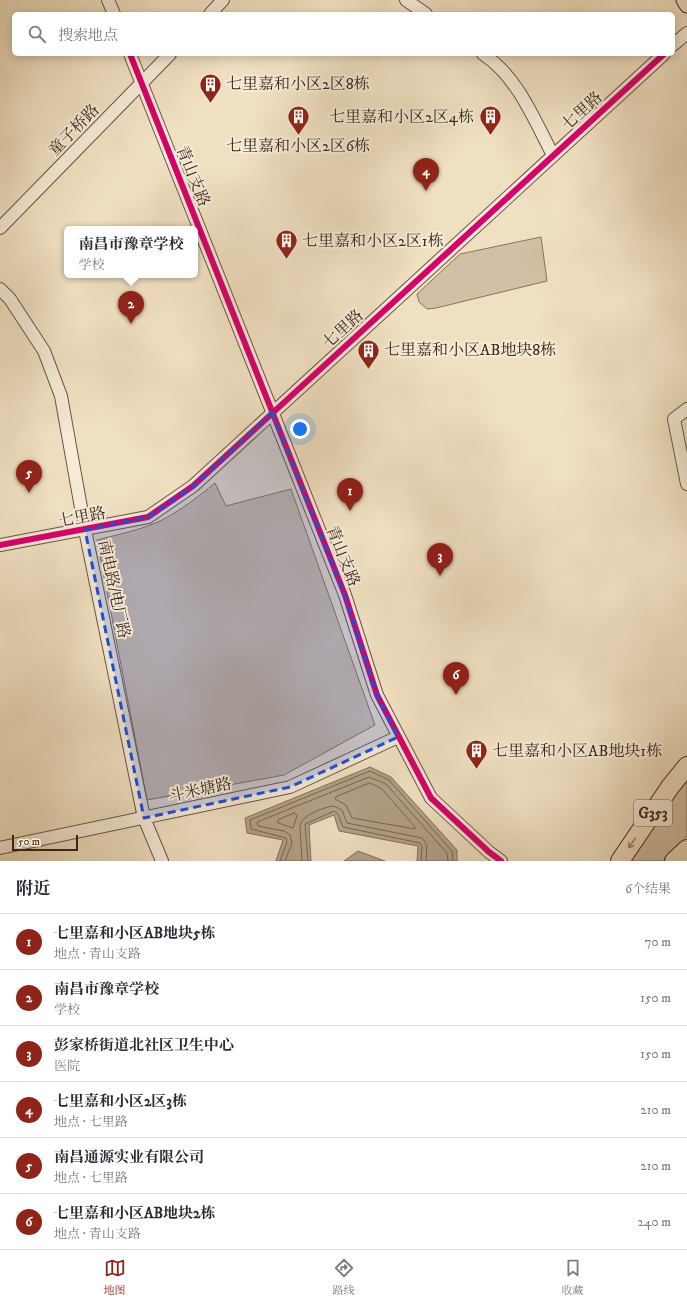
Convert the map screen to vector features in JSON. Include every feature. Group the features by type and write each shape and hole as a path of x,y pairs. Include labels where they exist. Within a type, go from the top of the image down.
{"highway":[{"name":"G353","path":"620,861 670,787 687,766"},
{"path":"674,861 687,849"}],"main road":[{"path":"684,0 687,5"}],"street":[{"path":"108,0 113,12"},
{"path":"212,12 223,0"},
{"path":"406,0 423,12"},
{"path":"675,43 687,32"},
{"name":"青山支路","path":"131,56 345,596 377,695 431,798 485,857 501,861"},
{"name":"童子桥路","path":"0,228 168,56"},
{"path":"486,56 494,61 512,80 553,155"},
{"name":"七里路","path":"0,545 86,530 148,517 192,486 662,56"},
{"name":"南电路/电厂路","path":"0,289 10,299 44,351 61,396 86,530 144,818 162,861"},
{"path":"687,409 674,419 687,484"},
{"name":"斗米塘路","path":"0,848 290,787 398,737"}],"highlighted area":[{"path":"272,412 345,595 377,695 398,737 290,787 144,818 85,530 148,517 193,486"}],"shaded area":[{"path":"541,237 547,281 436,308 427,309 419,302 417,294 460,254"},
{"path":"215,483 226,506 291,489 375,725 284,775 147,800 97,540 138,529 162,520 189,503"},
{"path":"687,776 687,836 663,861 627,861"}],"water":[{"path":"370,767 391,777 457,850 457,861 417,861 418,846 339,831 334,815 309,825 311,861 276,861 283,840 247,833 245,818"},
{"path":"358,851 385,861 344,861"}],"cycle path":[{"path":"131,56 345,595 377,695 431,798 489,852 501,861"},
{"path":"0,545 148,517 193,486 662,56"}],"place":[{"name":"七里嘉和小区2区8栋","path":"210,104"},
{"name":"七里嘉和小区2区6栋","path":"298,136"},
{"name":"七里嘉和小区2区4栋","path":"490,136"},
{"name":"七里嘉和小区2区3栋","path":"426,191"},
{"name":"七里嘉和小区2区1栋","path":"286,260"},
{"name":"南昌市豫章学校","path":"131,324"},
{"name":"七里嘉和小区AB地块8栋","path":"369,370"},
{"name":"南昌通源实业有限公司","path":"29,493"},
{"name":"七里嘉和小区AB地块5栋","path":"350,511"},
{"name":"彭家桥街道北社区卫生中心","path":"440,576"},
{"name":"七里嘉和小区AB地块2栋","path":"456,695"},
{"name":"七里嘉和小区AB地块1栋","path":"476,770"}]}
